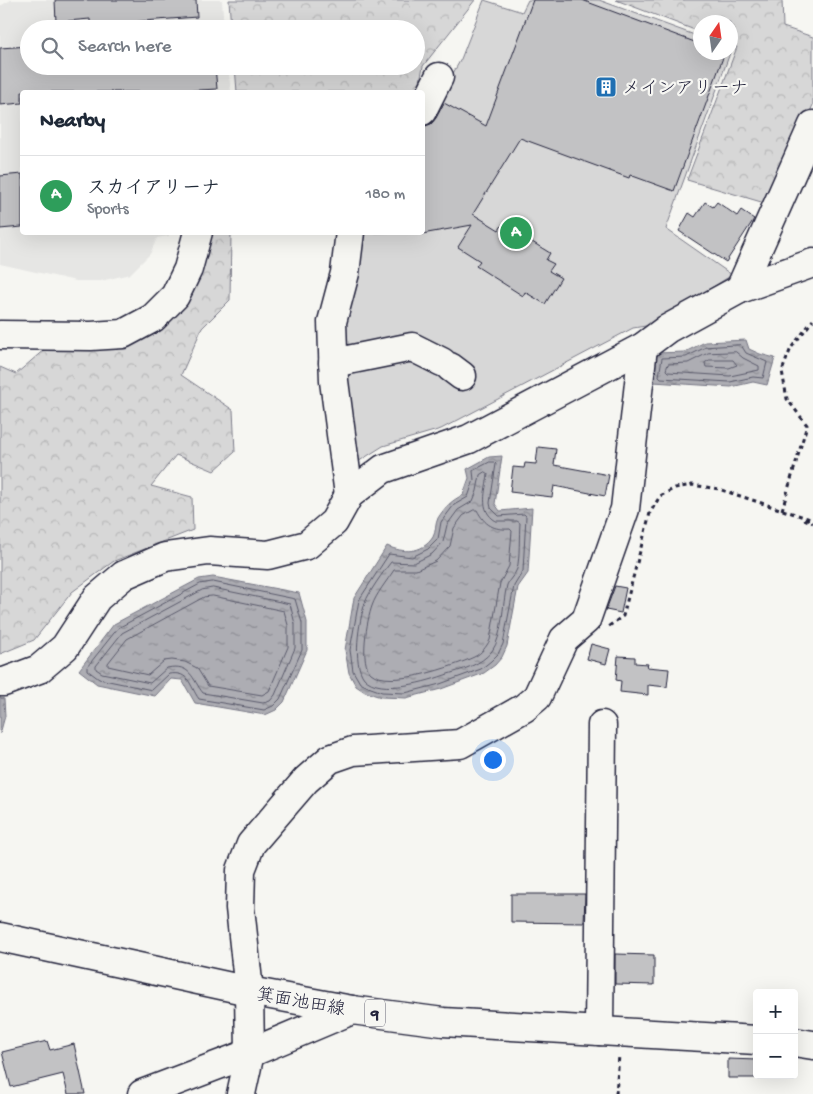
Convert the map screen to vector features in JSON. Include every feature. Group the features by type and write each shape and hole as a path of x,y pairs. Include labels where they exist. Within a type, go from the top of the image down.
{"street":[{"path":"425,105 439,78"},
{"path":"740,289 813,125"},
{"path":"0,335 91,336 123,334 153,318 175,296 188,270 197,235"},
{"path":"349,495 334,382 332,322 345,273 350,235"},
{"path":"0,682 39,669 65,647 97,598 124,575 165,557 209,551 268,555 307,545 334,522 349,495 383,468 469,439 643,348 667,329 740,289 813,263"},
{"path":"333,363 412,347 451,368"},
{"path":"241,1094 250,1053 248,991 240,908 241,870 251,844 306,780 330,759 353,751 460,744 524,708 537,697 564,639 586,620 625,509 643,348"},
{"path":"602,725 610,1032"},
{"name":"箕面池田線","path":"0,937 248,991 352,1010 443,1022 753,1040"},
{"path":"142,1094 250,1053 352,1010"},
{"path":"798,1042 813,1044"}],"path":[{"path":"813,320 791,348 782,371 787,399 807,425 782,510 813,522"},
{"path":"586,620 608,626 624,616 650,514 660,496 676,488 692,485 719,489 813,522"},
{"path":"610,1032 616,1094"}],"shaded area":[{"path":"11,0 222,0 223,20 20,20 20,75 229,75 231,90 20,90 20,235 169,235 157,238 150,254 130,274 101,281 76,281 0,264 0,6"}],"green space":[{"path":"229,0 475,0 425,63 425,20 230,20"},
{"path":"484,0 522,12 528,0 599,0 693,34 693,60 727,60 666,229 732,275 652,325 633,328 441,429 383,446 353,465 341,324 360,235 425,235 425,123 461,59"},
{"path":"616,0 782,0 783,27 813,37 813,105 768,204 687,180 732,60 738,60 738,15 693,15 693,29"},
{"path":"236,75 421,75 418,90 237,90"},
{"path":"207,235 231,235 230,300 202,328 181,375 233,410 235,452 214,471 176,455 151,486 192,497 193,530 114,561 72,592 34,640 0,654 0,367 16,374 46,348 166,318"}],"water":[{"path":"746,340 749,349 775,358 767,385 753,382 731,387 653,382 656,353 685,352 705,342"},
{"path":"502,456 495,504 500,511 532,508 528,573 518,587 507,646 502,657 484,673 441,689 406,698 381,697 365,692 356,686 349,673 345,650 354,598 387,546 406,551 418,549 429,543 434,535 437,520 441,514 446,507 463,495 469,478 467,469 489,457"},
{"path":"213,577 299,593 307,622 307,650 284,702 276,710 265,715 195,703 182,680 171,679 155,696 97,684 79,670 114,624 199,579"},
{"path":"0,698 4,699 5,716 0,734"}],"building":[{"path":"55,0 196,0 197,17 157,20 56,20"},
{"name":"メインアリーナ","path":"533,0 582,0 693,41 693,60 722,60 674,191 630,175 629,178 520,138 473,214 499,230 503,224 550,253 546,260 554,264 549,271 561,278 545,304 525,292 523,296 476,266 480,261 458,247 472,225 425,233 425,126 431,124 436,118 444,103 486,126"},
{"path":"20,47 20,75 216,75 217,89 20,90 20,103 0,105 0,48"},
{"path":"20,174 20,227 0,229 0,176"},
{"path":"705,202 713,207 717,202 737,216 741,210 754,219 726,262 679,231 689,213 695,217"},
{"path":"538,447 556,449 554,465 609,475 605,496 554,486 552,497 510,492 513,467 524,468 525,463 536,464"},
{"path":"615,586 626,588 621,613 606,610"},
{"path":"591,644 610,649 606,664 587,659"},
{"path":"618,656 635,657 635,663 648,664 647,667 669,669 667,687 648,685 648,695 620,692 621,681 616,680"},
{"path":"511,894 585,894 584,923 511,922"},
{"path":"615,954 654,955 654,985 615,984"},
{"path":"47,1041 50,1050 74,1044 85,1094 68,1094 63,1074 11,1087 2,1052"},
{"path":"728,1059 753,1060 753,1078 728,1078"}],"place":[{"name":"メインアリーナ","path":"606,87"},
{"name":"スカイアリーナ","path":"516,233"}]}
